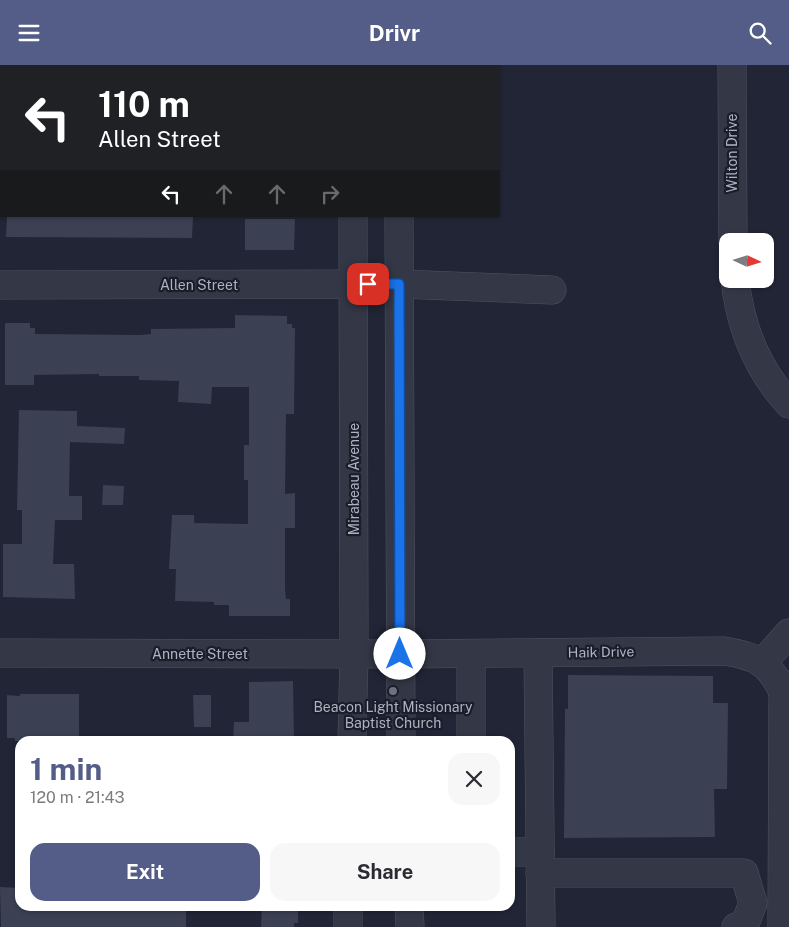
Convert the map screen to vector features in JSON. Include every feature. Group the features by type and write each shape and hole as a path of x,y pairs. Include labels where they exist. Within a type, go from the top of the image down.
{"street":[{"name":"Wilton Drive","path":"732,65 733,233"},
{"name":"Mirabeau Avenue","path":"352,736 354,654 353,217"},
{"path":"399,217 400,736"},
{"name":"Allen Street","path":"0,285 399,284 552,290"},
{"path":"736,288 738,310 752,349 774,388 789,404"},
{"path":"782,927 786,845 786,689 763,662 789,633"},
{"name":"Haik Drive","path":"400,654 724,651 749,655 763,662"},
{"name":"Annette Street","path":"0,653 400,654"},
{"path":"471,653 471,736"},
{"path":"538,653 541,927"},
{"path":"515,854 540,862 744,873 753,903 745,924 736,927"},
{"path":"348,911 348,927"},
{"path":"409,911 410,927"}],"building":[{"path":"7,217 193,217 192,238 6,237"},
{"path":"245,219 295,219 294,250 245,250"},
{"path":"235,315 287,316 287,324 292,324 292,328 295,328 294,414 286,414 285,494 295,493 295,528 285,528 285,588 286,599 290,599 290,616 229,616 229,605 214,605 214,602 175,601 176,569 169,569 172,515 194,515 194,523 248,524 248,480 244,480 244,445 249,445 249,387 212,387 211,404 178,402 179,381 139,380 139,376 99,376 99,374 34,375 34,385 5,385 5,323 30,323 30,328 35,328 35,334 140,335 151,334 151,329 235,328"},
{"path":"19,410 77,411 77,426 125,428 124,444 70,442 69,496 82,496 82,520 55,520 53,564 74,564 75,599 3,597 3,544 22,544 22,510 17,510"},
{"path":"103,485 124,486 123,505 102,505"},
{"path":"568,675 713,676 713,703 728,703 727,789 714,789 715,837 564,838 565,709 568,709"},
{"path":"293,681 294,736 233,736 234,722 249,722 249,682"},
{"path":"20,694 79,694 79,736 15,736 15,738 7,738 7,695 20,696"},
{"path":"193,695 211,695 211,727 194,727"},
{"path":"0,887 15,888 15,911 186,911 186,927 1,927"},
{"path":"262,911 298,911 298,923 294,923 294,927 261,927"}],"place":[{"name":"Beacon Light Missionary Baptist Church","path":"393,691"}],"route":[{"path":"368,284 399,284 400,654"}]}
